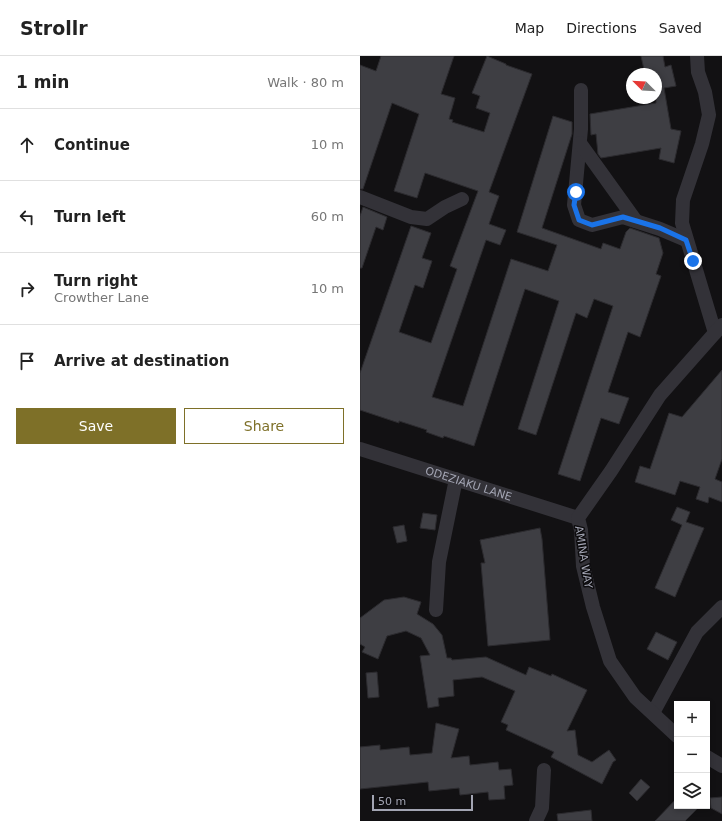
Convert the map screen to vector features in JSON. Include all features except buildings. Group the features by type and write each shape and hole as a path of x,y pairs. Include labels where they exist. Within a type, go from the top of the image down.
{"street":[{"path":"697,56 698,72 705,92 709,115 702,144 683,200 682,223 686,240 718,329"},
{"path":"581,90 580,143 574,205 579,220 592,225 623,217 660,228 686,240"},
{"path":"580,143 636,221"},
{"path":"360,197 411,217 427,219 462,199"},
{"name":"AMINA WAY","path":"674,733 635,697 610,661 592,607 584,566 581,530 578,518 611,471 660,395 718,329"},
{"name":"ODEZIAKU LANE","path":"360,449 578,518"},
{"path":"436,610 439,562 456,479"},
{"path":"653,713 697,632 722,607"},
{"path":"710,760 722,766"},
{"path":"536,821 542,808 544,770"}],"route":[{"path":"576,192 574,205 579,220 592,225 623,217 660,228 686,240 693,261"}]}
